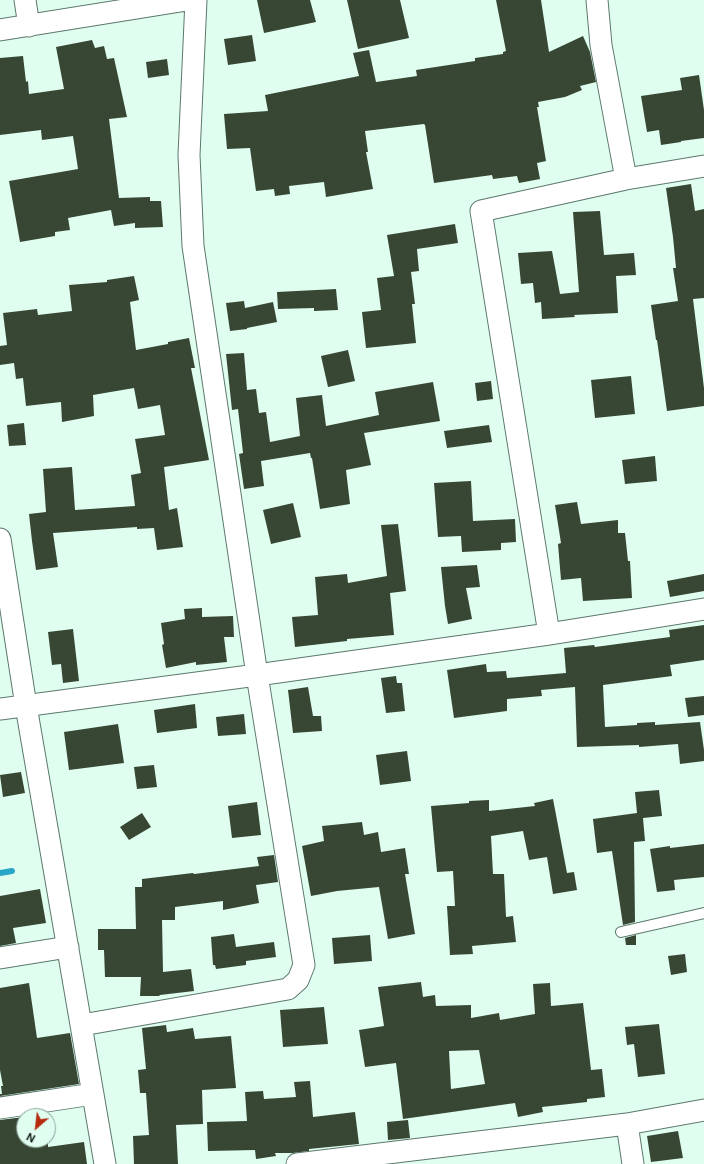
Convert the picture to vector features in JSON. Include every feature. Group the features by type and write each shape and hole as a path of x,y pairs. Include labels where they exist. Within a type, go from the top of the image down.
{"street":[{"path":"25,0 29,26"},
{"path":"0,30 187,0"},
{"path":"82,1024 288,989 298,980 304,965 258,675 193,246 189,155 196,0"},
{"path":"597,0 601,45 626,179"},
{"path":"549,634 481,211 626,179 704,166"},
{"path":"0,539 26,706 105,1164"},
{"path":"0,710 549,634 704,609"},
{"path":"0,958 68,947"},
{"path":"0,1108 93,1094"},
{"path":"297,1164 627,1124 704,1110"},
{"path":"627,1124 633,1164"}],"lane":[{"path":"621,932 704,913"}],"building":[{"path":"257,0 310,0 316,22 264,33"},
{"path":"347,0 400,0 409,38 358,49"},
{"path":"496,0 541,0 549,52 583,36 590,52 596,82 580,86 582,90 565,97 538,102 539,107 537,107 546,161 537,163 540,179 519,183 517,176 493,179 492,175 434,183 424,124 365,131 368,152 366,152 373,189 326,197 324,182 289,186 290,194 275,196 274,189 256,191 250,148 227,149 224,114 268,111 265,95 359,76 353,53 369,50 376,82 417,76 416,70 475,61 475,58 503,54 503,52 506,51"},
{"path":"252,35 256,61 228,65 224,39"},
{"path":"92,40 95,48 104,46 107,59 114,58 127,117 109,119 119,198 150,197 150,201 161,201 163,227 135,228 135,223 114,226 111,210 68,218 70,230 55,232 55,236 20,242 9,181 78,169 73,136 42,140 41,130 0,135 0,58 23,56 29,94 64,89 56,47"},
{"path":"167,59 169,75 148,78 146,62"},
{"path":"699,75 704,110 704,138 661,145 659,130 647,132 641,96 682,90 680,78"},
{"path":"691,184 695,211 704,209 704,298 693,299 704,388 704,406 667,411 651,305 678,301 673,268 676,268 673,237 666,188"},
{"path":"600,211 604,255 634,253 636,275 616,276 618,313 574,315 575,317 542,319 541,302 535,303 533,283 521,284 518,253 552,251 560,294 579,292 573,212"},
{"path":"455,224 458,243 417,249 419,271 411,272 415,304 412,304 416,343 366,348 362,312 381,310 377,278 394,276 387,235"},
{"path":"134,276 139,300 130,302 136,350 168,344 168,342 189,338 195,368 191,368 209,460 164,467 169,510 177,508 183,547 157,550 154,528 137,529 137,527 53,533 58,567 36,570 29,514 46,512 43,469 72,467 75,510 135,506 131,475 141,473 135,439 165,435 160,405 138,409 134,388 93,395 94,416 62,422 61,402 26,406 23,378 16,379 14,363 0,365 0,346 7,345 3,313 37,309 38,315 72,311 69,285 107,282 107,280"},
{"path":"336,289 338,310 314,311 314,308 278,309 277,292"},
{"path":"244,301 245,308 273,302 277,322 247,329 230,331 226,303"},
{"path":"348,350 355,381 328,387 321,356"},
{"path":"244,353 247,390 256,389 259,413 266,412 270,442 300,436 296,398 322,395 326,426 379,415 375,392 433,382 440,421 364,433 371,465 346,470 350,504 320,509 310,453 261,461 264,486 244,489 239,454 243,453 238,409 232,410 226,354"},
{"path":"631,376 635,414 595,418 591,380"},
{"path":"491,381 493,399 477,401 475,383"},
{"path":"24,423 26,445 9,446 7,425"},
{"path":"489,425 492,442 447,448 444,431"},
{"path":"655,456 657,481 625,484 622,460"},
{"path":"471,481 473,521 515,519 516,542 501,543 501,550 462,552 461,536 438,537 434,483"},
{"path":"577,502 581,524 618,520 618,533 625,533 628,561 630,561 632,598 583,601 581,578 561,580 558,544 561,543 555,505"},
{"path":"293,503 301,537 271,544 263,510"},
{"path":"398,524 406,591 390,593 394,635 347,639 347,641 295,647 292,617 318,615 315,577 347,574 348,583 387,576 381,525"},
{"path":"477,565 480,587 466,588 472,619 448,624 441,567"},
{"path":"704,574 704,591 670,597 667,581"},
{"path":"202,608 202,617 233,616 234,637 224,637 227,662 196,665 196,662 166,668 162,645 164,644 161,623 185,619 184,609"},
{"path":"704,625 704,660 670,665 672,676 603,685 605,727 655,722 655,725 700,722 704,761 680,764 678,744 639,747 639,745 577,747 575,687 541,690 542,696 507,699 507,711 454,718 447,670 486,664 487,672 506,671 507,678 566,673 564,648 594,645 595,647 670,637 669,630"},
{"path":"73,629 79,681 63,683 61,664 52,665 48,632"},
{"path":"396,676 397,683 402,683 405,711 386,713 381,678"},
{"path":"308,687 313,716 321,716 322,731 293,733 288,690"},
{"path":"704,696 704,715 688,717 685,698"},
{"path":"195,704 197,728 157,733 154,710"},
{"path":"244,714 246,734 218,736 216,717"},
{"path":"118,724 124,763 69,770 64,732"},
{"path":"407,751 411,781 380,785 376,755"},
{"path":"154,765 157,787 137,789 134,767"},
{"path":"21,772 25,793 3,797 0,775"},
{"path":"659,790 662,816 643,818 645,841 634,842 635,922 623,925 612,851 597,853 593,819 637,813 635,792"},
{"path":"553,799 567,873 574,872 577,890 553,894 547,857 529,860 523,831 491,836 493,874 504,874 506,917 513,916 516,942 472,946 473,954 450,955 447,906 455,906 453,871 437,872 431,806 489,800 489,811 535,806 534,803"},
{"path":"257,802 261,835 232,838 228,806"},
{"path":"142,813 151,827 129,840 120,827"},
{"path":"362,822 364,835 378,832 381,852 405,848 409,874 405,874 415,934 388,939 379,887 337,891 311,896 302,846 324,841 322,826"},
{"path":"704,844 704,877 674,880 675,890 657,892 650,849"},
{"path":"274,855 278,882 256,885 259,903 223,910 223,901 175,907 175,920 162,920 163,972 191,969 194,991 159,996 140,996 141,977 105,977 104,950 98,950 98,929 136,929 135,887 142,887 142,879 259,866 257,857"},
{"path":"40,889 46,923 13,928 16,943 0,946 0,896"},
{"path":"234,934 236,947 274,942 276,957 246,961 246,965 216,969 215,965 213,965 211,937"},
{"path":"370,935 372,961 334,964 332,938"},
{"path":"636,935 636,945 626,945 625,938"},
{"path":"685,954 687,972 671,975 668,956"},
{"path":"421,982 423,997 435,995 436,1006 471,1005 471,1018 499,1013 500,1020 535,1014 533,984 550,983 551,1006 583,1003 591,1070 602,1069 605,1097 587,1099 587,1102 542,1107 543,1112 518,1117 515,1103 403,1119 396,1063 365,1067 359,1030 384,1026 378,987","holes":["479,1050 485,1084 451,1089 449,1051"]},
{"path":"29,983 37,1038 70,1033 79,1084 0,1096 0,1094 2,1094 1,1086 3,1086 0,1070 0,988"},
{"path":"324,1007 328,1044 283,1047 280,1010"},
{"path":"659,1024 665,1074 638,1077 634,1044 627,1045 625,1027"},
{"path":"166,1025 167,1032 193,1028 195,1039 231,1036 236,1088 202,1090 203,1124 176,1125 178,1164 134,1164 133,1136 149,1135 146,1093 140,1093 138,1070 146,1069 142,1028"},
{"path":"310,1081 313,1117 355,1112 359,1144 309,1149 309,1151 293,1153 275,1153 276,1156 256,1159 255,1150 208,1151 207,1122 247,1121 245,1092 263,1091 264,1099 296,1097 294,1082"},
{"path":"16,1118 16,1148 56,1148 56,1146 84,1142 87,1164 0,1164 0,1120"},
{"path":"408,1120 410,1138 388,1140 387,1122"},
{"path":"678,1131 683,1158 651,1162 647,1136"}],"waterway":[{"path":"0,873 12,871"}]}
